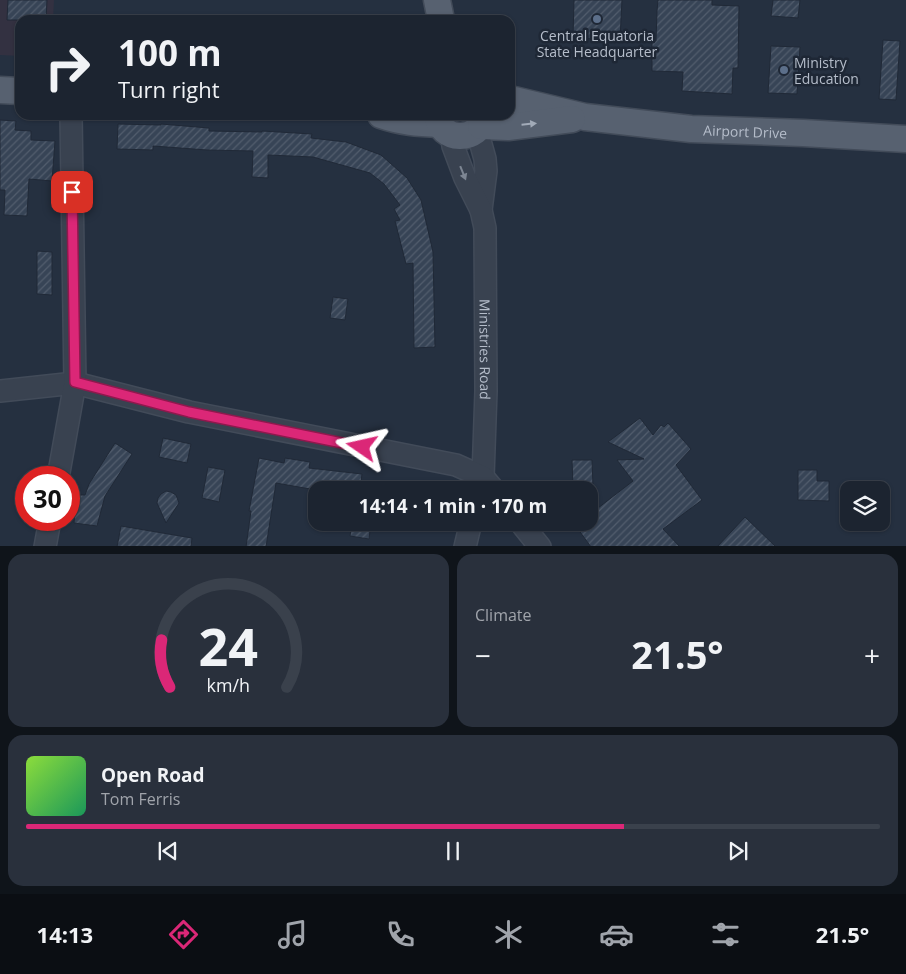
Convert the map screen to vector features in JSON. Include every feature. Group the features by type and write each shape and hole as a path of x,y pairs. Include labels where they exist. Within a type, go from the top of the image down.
{"main road":[{"path":"437,0 439,15"},
{"path":"0,90 15,91"},
{"name":"Airport Drive","path":"515,100 585,117 691,130 803,133 906,139"},
{"name":"Airport Drive","path":"398,120 414,123 443,124 459,136 466,136 481,124 508,127 585,117"}],"street":[{"path":"60,466 75,382 70,120"},
{"name":"Ministries Road","path":"443,124 465,178 482,210"},
{"name":"Ministries Road","path":"481,124 486,171 482,210 485,228 485,481"},
{"path":"0,391 75,382 189,412 456,465 478,481"},
{"path":"45,546 48,531"},
{"path":"465,546 469,531"},
{"path":"528,531 540,546"}],"shaded area":[{"path":"0,0 54,0 53,15 15,15 15,56 0,55"}],"building":[{"path":"8,0 47,0 46,15 15,15 15,20 7,20"},
{"name":"Central Equatoria State Headquarter","path":"574,0 622,0 620,40 573,38"},
{"path":"658,0 712,0 712,5 739,6 738,68 733,68 732,94 682,91 683,72 652,71 652,41 656,41"},
{"path":"773,0 800,0 798,18 771,16"},
{"path":"883,40 900,41 896,100 879,99"},
{"name":"Ministry Education","path":"771,46 800,47 797,94 768,93"},
{"path":"0,120 16,121 15,130 31,131 31,140 55,141 52,181 29,179 27,216 4,215 5,190 0,190"},
{"path":"118,124 161,124 209,128 209,131 262,131 312,134 311,138 346,142 381,155 407,178 421,200 433,252 435,347 414,348 413,263 406,264 395,221 400,220 394,209 400,205 384,184 370,173 313,157 268,155 268,178 252,177 253,151 153,146 153,150 117,149"},
{"path":"37,251 52,252 52,295 37,294"},
{"path":"333,297 348,299 345,320 330,318"},
{"path":"640,418 653,435 661,425 664,427 668,423 691,449 676,465 702,500 663,529 679,546 590,546 579,531 598,531 598,508 633,481 617,460 644,459 608,442"},
{"path":"163,438 191,444 187,463 159,457"},
{"path":"115,443 132,454 105,496 97,526 80,524 80,495 85,495 89,484"},
{"path":"259,458 284,463 285,458 310,462 309,468 362,474 361,481 308,481 308,489 276,483 266,546 246,546 251,511 249,511"},
{"path":"572,460 592,460 593,481 573,481"},
{"path":"208,467 225,470 219,502 202,498"},
{"path":"798,470 817,470 817,481 829,481 829,501 798,500"},
{"path":"166,491 176,495 179,503 166,523 157,503 161,494"},
{"path":"745,517 775,546 718,546"},
{"path":"121,526 192,538 191,546 117,546"},
{"path":"351,531 370,531 369,539 350,536"}],"place":[{"name":"Central Equatoria State Headquarter","path":"597,19"},
{"name":"Ministry Education","path":"784,70"}],"route":[{"path":"72,192 75,382 189,412 362,447"}]}
